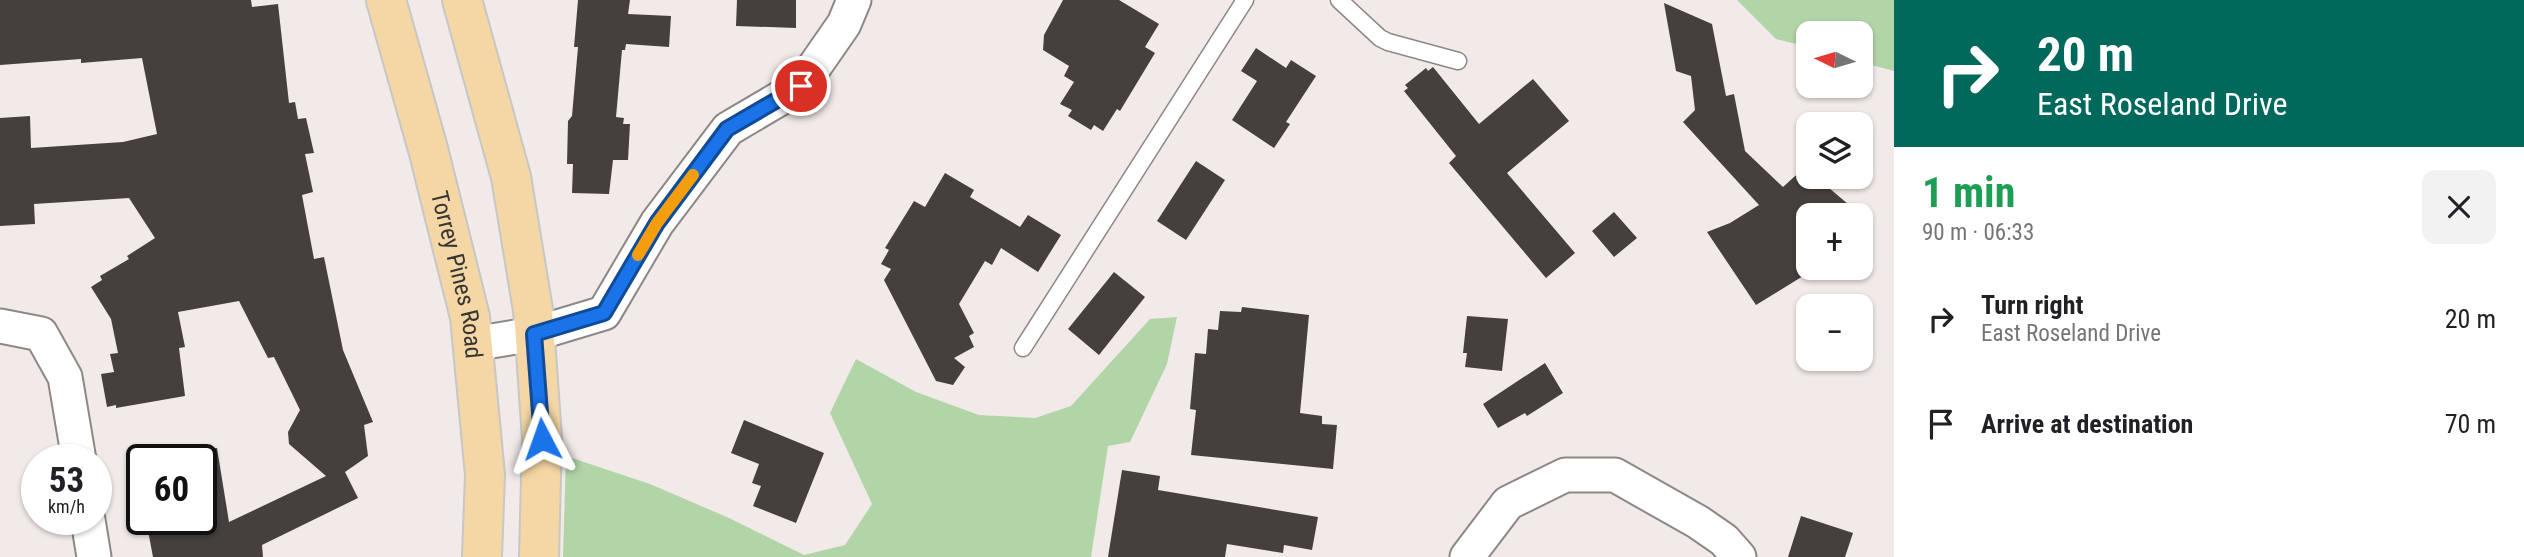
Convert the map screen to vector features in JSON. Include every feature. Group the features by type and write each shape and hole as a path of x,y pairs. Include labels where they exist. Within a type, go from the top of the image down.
{"main road":[{"name":"Torrey Pines Road","path":"386,0 467,303 485,475 482,557"},
{"path":"462,0 511,177 534,334 542,439 539,557"}],"street":[{"path":"473,344 534,334 604,313 657,223 727,129 801,86 844,24 855,0"},
{"path":"0,326 41,334 65,377 76,444"},
{"path":"1467,557 1508,503 1565,475 1615,475 1698,522 1724,540 1739,557"},
{"path":"90,535 94,557"}],"lane":[{"path":"1023,348 1245,0"},
{"path":"1339,0 1388,43 1458,61"}],"green space":[{"path":"1737,0 1894,0 1894,71 1873,65 1873,21 1796,21 1796,44 1776,39"},
{"path":"1177,317 1167,364 1130,442 1108,446 1091,557 563,557 566,456 650,484 729,518 804,555 845,545 872,504 830,413 856,359 916,392 979,415 1035,418 1071,406 1150,319"}],"building":[{"path":"0,0 251,0 252,7 278,4 289,103 295,102 298,119 306,118 314,153 305,154 313,192 302,195 314,259 324,257 343,350 373,422 364,425 368,456 345,472 358,498 262,545 263,557 153,557 149,535 217,535 217,448 229,522 326,476 289,444 288,432 300,410 274,357 268,358 239,301 178,312 185,347 179,348 185,396 116,408 116,405 107,407 101,374 114,372 110,354 118,353 111,319 91,287 102,280 100,276 129,259 127,256 155,238 129,198 34,204 35,224 0,226 0,118 30,116 31,148 123,142 157,134 142,58 0,65"},
{"path":"578,0 630,0 628,14 671,16 669,47 626,44 625,50 622,50 616,117 624,118 623,124 630,124 628,160 613,160 609,194 572,193 573,164 567,164 568,121 572,116 578,47 574,47"},
{"path":"737,0 796,0 796,28 736,26"},
{"path":"1063,0 1119,0 1159,24 1145,47 1155,53 1120,111 1117,109 1103,131 1094,125 1091,130 1068,116 1072,110 1060,104 1074,82 1064,76 1069,66 1043,50 1044,35"},
{"path":"1664,3 1712,24 1726,96 1734,94 1745,151 1783,187 1796,175 1796,189 1830,189 1847,203 1796,203 1797,280 1756,305 1707,232 1730,223 1759,205 1683,122 1695,110 1691,76 1676,71"},
{"path":"1256,48 1286,68 1291,60 1316,76 1286,122 1290,124 1274,148 1232,120 1257,81 1241,71"},
{"path":"1433,67 1479,124 1533,79 1569,121 1507,173 1575,253 1546,278 1449,163 1456,156 1404,91 1408,88 1405,85 1426,68 1428,71"},
{"path":"1196,161 1225,180 1186,240 1157,221"},
{"path":"945,173 974,190 970,197 1020,227 1028,215 1061,235 1038,272 1001,248 992,265 985,261 959,304 974,333 969,336 974,347 954,358 965,367 953,385 936,381 884,280 891,269 881,264 889,250 885,248 914,201 925,207"},
{"path":"1614,212 1637,238 1614,257 1592,231"},
{"path":"1114,272 1145,297 1099,355 1068,329"},
{"path":"1242,307 1309,315 1300,413 1322,416 1322,424 1337,425 1333,469 1191,455 1196,410 1190,409 1195,353 1206,354 1208,329 1218,330 1220,311 1241,312"},
{"path":"1467,316 1508,319 1502,371 1465,367 1467,353 1463,353"},
{"path":"1545,363 1563,393 1527,416 1525,413 1498,428 1483,404"},
{"path":"744,420 824,453 796,523 753,506 761,486 752,483 759,464 731,453"},
{"path":"1122,470 1160,476 1158,490 1318,517 1312,550 1284,545 1283,553 1227,544 1225,557 1108,557"},
{"path":"1801,516 1853,533 1845,557 1788,557"}],"slow traffic":[{"path":"638,255 657,223 693,175"}],"route":[{"path":"542,439 534,334 604,313 657,223 727,129 801,86"}]}
